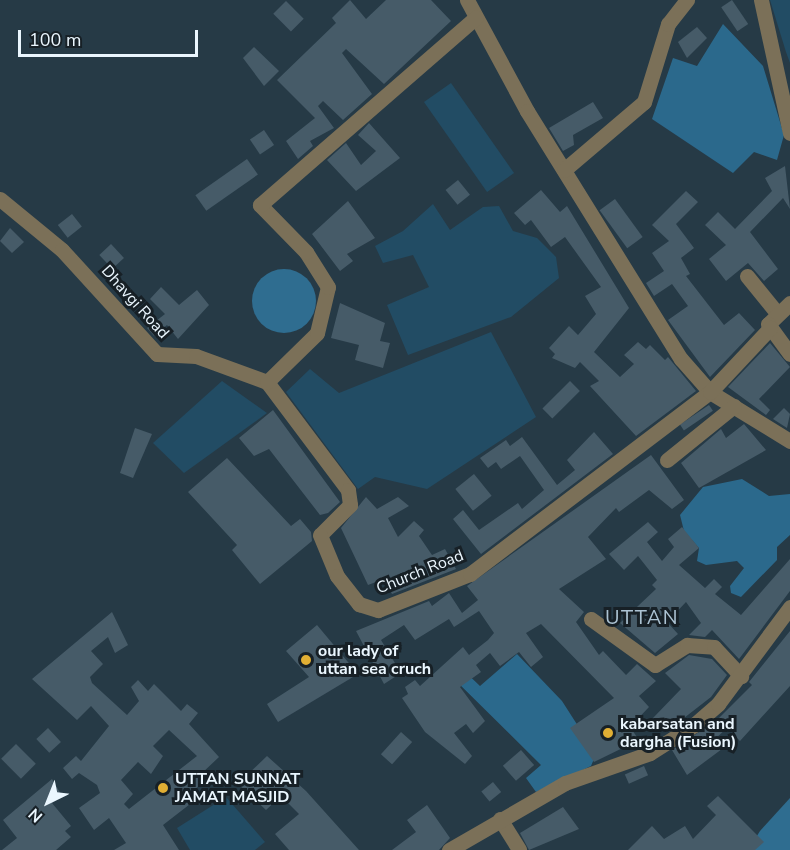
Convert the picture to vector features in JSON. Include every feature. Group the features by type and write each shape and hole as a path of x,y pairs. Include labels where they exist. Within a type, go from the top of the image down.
{"street":[{"path":"467,0 564,170 655,321 710,392 790,441"},
{"path":"564,170 644,102 668,24 687,0"},
{"path":"761,0 790,133"},
{"path":"267,382 316,333 328,287 306,252 260,205 476,17"},
{"name":"Dhavgi Road","path":"0,199 62,250 157,354 196,356 267,382"},
{"path":"747,276 777,313"},
{"path":"790,303 768,321 770,328 790,354"},
{"path":"710,392 770,328"},
{"name":"Church Road","path":"267,382 348,490 350,505 320,535 337,576 359,604 378,609 470,574 710,392"},
{"path":"666,460 734,406"},
{"path":"449,850 566,783 650,753 718,705 790,607"},
{"path":"591,619 655,665 687,645 714,646 741,676"},
{"path":"500,819 517,847"}],"shaded area":[{"path":"770,0 790,0 790,63 786,52"},
{"path":"723,24 763,66 784,135 777,160 754,152 733,173 652,119 673,58 697,66"},
{"path":"451,83 514,173 487,192 424,102"},
{"path":"433,204 450,230 483,207 499,206 513,231 537,238 556,257 559,278 511,317 408,355 387,305 429,287 413,255 383,263 375,246 403,231"},
{"path":"284,269 302,275 310,283 316,301 310,319 302,327 284,333 266,327 258,319 252,301 258,283 266,275"},
{"path":"491,332 536,417 427,489 375,477 358,489 286,392 310,369 339,393"},
{"path":"222,381 267,413 184,473 153,443"},
{"path":"742,479 769,496 790,494 790,535 777,547 777,560 741,597 731,593 730,586 744,568 737,561 706,565 697,561 699,548 684,531 680,515 703,487"},
{"path":"517,654 562,701 596,754 591,766 536,792 526,778 541,765 449,674 459,666 480,686"},
{"path":"226,797 265,842 255,850 190,850 177,828"},
{"path":"790,798 790,850 748,850 760,831"}],"building":[{"path":"350,0 366,19 386,0 431,0 451,21 384,84 346,49 342,53 372,94 343,120 323,101 318,106 334,128 310,141 313,146 298,159 286,141 315,118 277,80 336,23 332,18"},
{"path":"732,0 748,24 737,31 721,7"},
{"path":"286,1 304,19 291,31 273,14"},
{"path":"697,27 707,38 687,58 678,42"},
{"path":"254,47 279,71 264,86 243,58"},
{"path":"593,102 603,118 573,135 574,145 563,151 549,128"},
{"path":"369,123 400,158 356,191 327,160 346,143 361,165 376,151 358,135"},
{"path":"264,130 274,145 260,154 250,140"},
{"path":"247,159 258,175 206,211 195,195"},
{"path":"785,166 790,209 783,198 750,232 778,269 764,281 748,263 726,281 709,259 726,245 705,225 718,212 735,229 772,191 765,178"},
{"path":"458,180 470,195 458,205 446,190"},
{"path":"541,190 560,212 567,206 629,308 594,352 620,377 634,364 624,355 638,342 646,349 650,345 665,360 668,357 696,391 636,436 590,386 599,381 580,362 575,368 552,358 555,354 549,348 569,326 578,335 596,314 585,296 601,287 565,237 551,247 531,220 525,225 514,213"},
{"path":"686,191 698,202 676,224 694,248 681,258 690,274 686,276 724,325 739,313 755,330 710,377 668,320 688,306 672,284 654,296 646,283 664,271 652,253 669,241 652,225"},
{"path":"615,199 643,237 627,248 600,210"},
{"path":"348,201 375,238 347,254 353,261 340,271 312,234"},
{"path":"72,214 82,227 68,238 58,225"},
{"path":"10,228 24,242 12,253 0,241"},
{"path":"111,244 124,258 112,269 99,255"},
{"path":"161,287 179,305 197,290 209,305 178,339 167,325 154,336 147,328 165,314 150,299"},
{"path":"340,303 385,323 380,341 390,343 383,368 355,360 359,345 331,338"},
{"path":"770,343 790,367 759,399 770,410 766,415 728,387"},
{"path":"570,381 580,391 552,418 542,409"},
{"path":"709,405 713,411 684,430 680,425"},
{"path":"784,408 790,414 787,428 773,419"},
{"path":"273,410 340,502 328,513 320,515 269,449 254,456 239,438"},
{"path":"744,424 766,450 699,488 681,463 721,429 726,438"},
{"path":"135,428 152,434 133,478 120,473"},
{"path":"594,432 613,454 481,554 453,519 463,510 479,530 518,503 522,509 544,490 520,456 501,469 496,462 488,468 480,458 506,440 510,446 522,437 557,485 575,470 567,460"},
{"path":"651,455 684,500 672,509 649,490 619,512 616,508 588,537 606,559 559,589 584,612 576,622 599,655 603,651 626,675 637,664 656,681 639,696 649,707 630,727 639,740 594,762 570,728 614,698 541,624 526,633 543,657 531,667 519,652 500,666 490,653 476,665 481,672 460,687 485,721 473,733 466,724 454,733 472,756 465,764 425,732 402,698 408,694 405,687 415,680 420,686 463,647 469,655 488,640 494,633 479,611 454,627 449,619 415,640 404,625 381,640 401,673 384,684 356,631 429,601 432,606 449,593 462,613 478,600 467,586"},
{"path":"227,458 291,526 300,519 311,532 312,541 260,584 232,550 237,545 188,492"},
{"path":"474,474 492,496 473,511 455,489"},
{"path":"366,497 377,509 398,497 409,506 388,518 398,537 414,521 424,530 419,536 432,555 445,549 456,569 392,594 384,579 368,585 341,528"},
{"path":"648,522 658,532 647,542 662,561 674,547 668,539 682,527 699,548 679,565 705,588 714,579 722,587 715,594 741,615 790,559 790,591 739,659 712,630 705,637 689,635 701,623 686,602 667,622 678,634 655,653 620,623 656,589 652,585 657,580 638,556 624,570 609,554"},
{"path":"112,612 128,645 115,653 108,637 91,651 103,664 90,677 92,683 127,715 139,701 131,687 138,680 148,691 154,684 181,711 187,704 198,713 189,724 219,757 200,775 205,781 188,795 194,801 163,825 179,850 114,850 126,843 109,818 94,830 79,808 100,793 97,785 79,773 72,779 63,768 76,756 81,761 109,726 91,706 77,720 32,679","holes":["169,730 197,756 129,809 124,804 133,794 121,780 138,762 151,774 163,756 153,746"]},
{"path":"317,625 358,674 278,722 267,704 309,677 286,651"},
{"path":"790,631 790,686 740,741 727,728 714,740 722,749 687,775 672,750 717,720 752,685 749,682"},
{"path":"689,655 712,659 727,675 711,697 666,732 653,718 681,689 665,673"},
{"path":"48,728 61,742 49,753 36,739"},
{"path":"401,732 412,742 392,764 381,754"},
{"path":"16,744 36,764 21,779 1,759"},
{"path":"521,750 534,765 516,781 503,766"},
{"path":"267,756 306,791 359,850 289,850 275,834 299,814 281,796 266,810 238,784"},
{"path":"644,766 648,775 629,784 625,775"},
{"path":"52,779 62,796 52,803 71,826 65,831 71,837 56,850 2,850 17,838 3,820"},
{"path":"493,782 501,792 490,802 481,791"},
{"path":"718,796 764,842 755,850 628,850 652,826 664,839 685,826 693,839 716,815 707,806"},
{"path":"427,805 450,838 439,850 392,850 416,832 407,820"},
{"path":"563,807 579,829 529,850 520,833"}],"place":[{"name":"our lady of uttan sea cruch","path":"306,660"},
{"name":"kabarsatan and dargha (Fusion)","path":"608,733"},
{"name":"UTTAN SUNNAT JAMAT MASJID","path":"163,788"}],"district":[{"name":"UTTAN","path":"642,617"}]}
